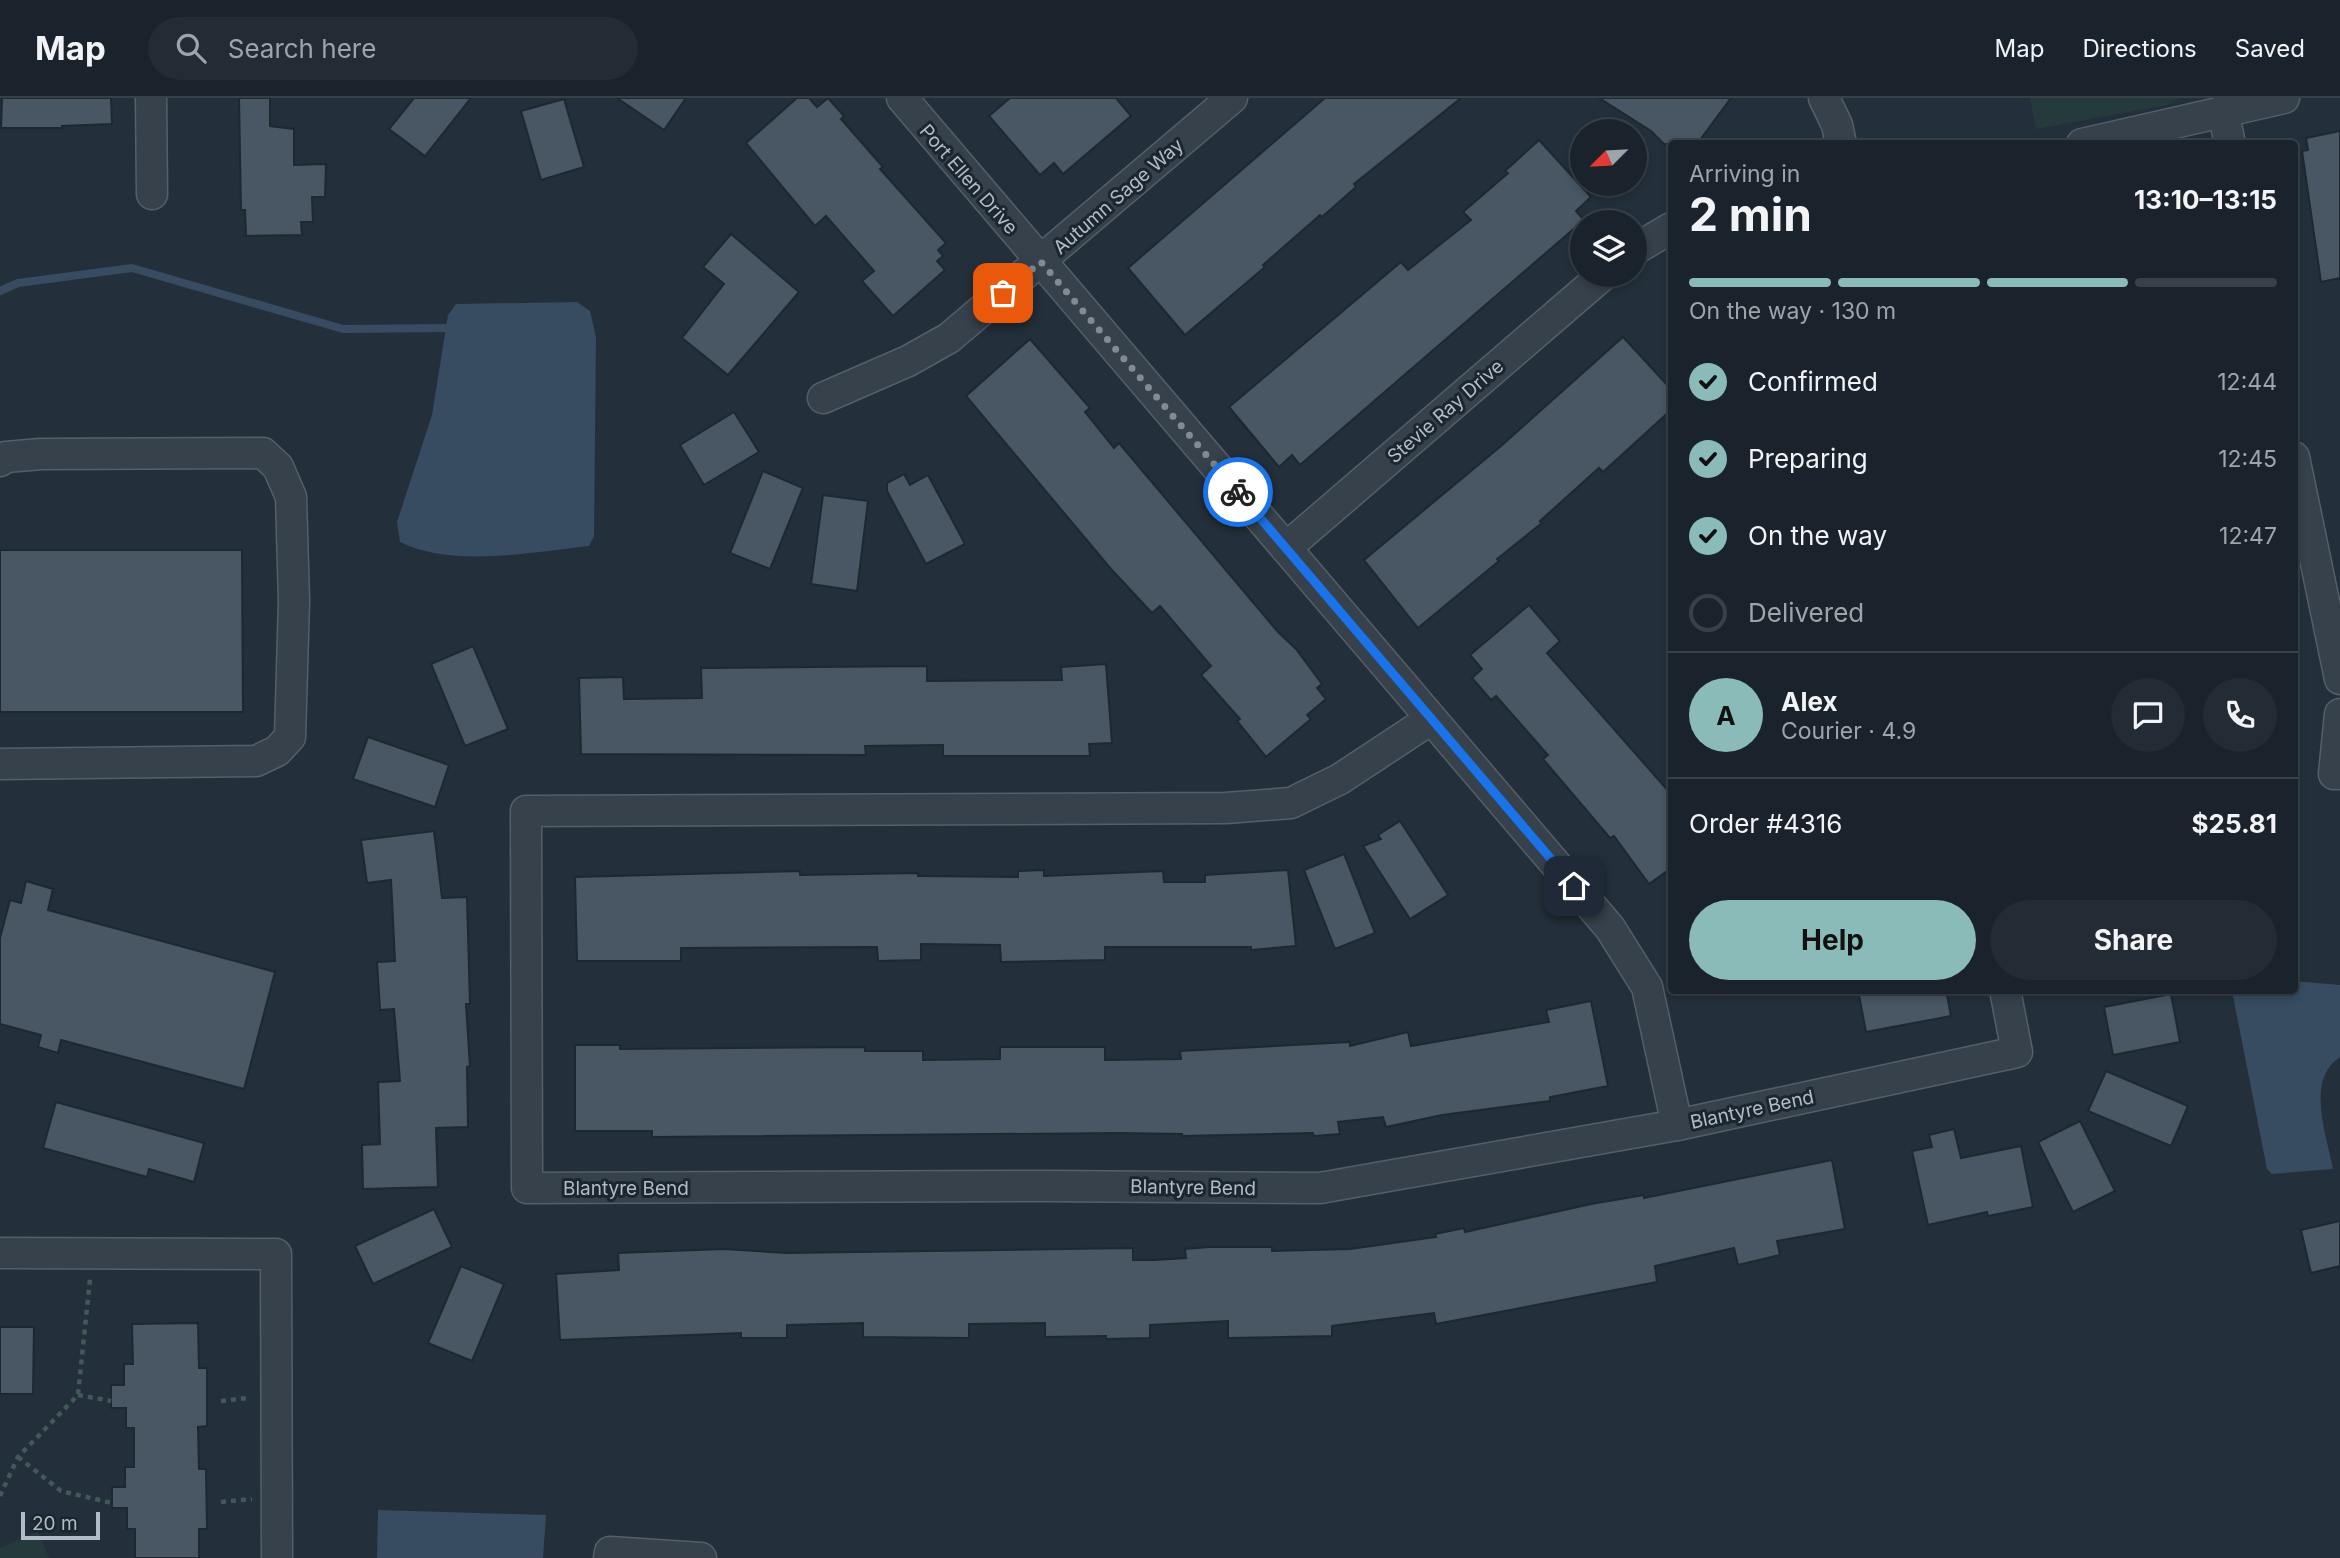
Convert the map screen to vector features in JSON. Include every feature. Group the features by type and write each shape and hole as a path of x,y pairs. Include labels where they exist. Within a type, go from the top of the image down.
{"street":[{"path":"151,98 152,194"},
{"name":"Port Ellen Drive","path":"902,98 1610,928 1647,987 1677,1125"},
{"name":"Autumn Sage Way","path":"823,398 908,361 948,338 1232,98"},
{"path":"1824,98 1837,125 1840,140"},
{"path":"2099,140 2284,98"},
{"path":"2223,110 2229,140"},
{"path":"1647,242 1668,230"},
{"name":"Stevie Ray Drive","path":"1286,548 1589,287"},
{"path":"0,461 6,457 41,454 263,453 278,467 291,498 294,601 290,737 277,751 256,761 0,764"},
{"path":"2298,476 2340,679"},
{"path":"2337,774 2340,713"},
{"name":"Blantyre Bend","path":"1431,719 1340,779 1291,803 1213,808 526,811 527,1188 1320,1188 1677,1125 2017,1052 2007,994"},
{"path":"0,1253 276,1254 277,1558"},
{"path":"609,1558 610,1552 701,1558"}],"path":[{"path":"0,1496 18,1457 78,1395 91,1294 90,1253"},
{"path":"78,1395 111,1401"},
{"path":"18,1457 61,1491 112,1503"}],"green space":[{"path":"2030,98 2180,98 2167,105 2036,129"},
{"path":"38,1531 49,1558 0,1558 0,1548"}],"water":[{"path":"577,302 590,311 596,337 594,536 589,546 518,554 467,556 420,550 400,542 397,522 432,415 448,315 456,304"},
{"path":"2298,981 2340,985 2340,1057 2329,1067 2321,1094 2323,1125 2333,1169 2272,1174 2267,1169 2233,994 2298,994"},
{"path":"378,1510 546,1515 543,1558 377,1558"}],"building":[{"path":"2,98 111,98 112,124 62,126 63,128 1,128"},
{"path":"239,98 270,98 270,126 294,129 294,165 326,164 325,197 312,197 313,222 301,222 302,235 246,236 245,210 241,210"},
{"path":"414,98 471,98 425,156 389,129"},
{"path":"617,98 686,98 664,130"},
{"path":"797,98 809,98 817,107 828,98 844,116 841,119 883,167 880,169 946,243 938,250 943,256 937,261 945,270 893,316 862,281 874,271 826,216 815,226 746,143"},
{"path":"1010,98 1116,98 1131,116 1063,174 1054,163 1040,175 989,116"},
{"path":"1325,98 1461,98 1354,184 1356,187 1322,217 1320,215 1263,265 1265,267 1185,335 1128,268"},
{"path":"1599,98 1731,98 1700,140 1668,140 1668,144 1664,144 1647,128 1647,119 1632,119"},
{"path":"564,99 584,167 541,180 521,111"},
{"path":"2340,131 2340,278 2321,282 2302,151 2308,150 2306,138"},
{"path":"1539,140 1570,174 1570,196 1591,197 1577,210 1570,210 1570,232 1300,465 1292,455 1279,467 1229,407 1401,262 1408,270 1471,220 1463,212 1508,173 1505,171"},
{"path":"731,234 799,292 728,375 682,338 724,284 703,267"},
{"path":"1623,337 1668,386 1668,413 1603,472 1599,468 1540,521 1542,523 1418,628 1364,560 1501,446"},
{"path":"1030,339 1090,408 1085,412 1114,448 1119,443 1278,632 1296,649 1322,684 1317,688 1326,699 1307,715 1311,719 1266,757 1237,721 1240,719 1201,675 1211,666 1160,606 1152,613 1111,569 966,396"},
{"path":"734,412 759,452 704,485 680,445"},
{"path":"763,471 803,488 770,569 730,553"},
{"path":"904,474 910,485 928,475 965,544 926,564 887,491 887,483"},
{"path":"823,495 868,501 857,591 811,584"},
{"path":"0,550 242,550 243,712 0,712"},
{"path":"1529,605 1560,641 1547,653 1668,791 1668,870 1649,884 1614,836 1610,838 1543,759 1548,755 1496,696 1491,700 1472,678 1482,669 1470,655"},
{"path":"473,646 508,729 465,746 431,664"},
{"path":"1106,664 1112,743 1089,744 1090,756 943,756 943,745 865,746 866,755 581,754 579,678 623,677 624,699 702,698 701,668 927,666 927,681 1062,680 1061,667"},
{"path":"368,737 449,765 435,807 353,779"},
{"path":"1400,821 1448,895 1410,919 1363,846 1381,839 1378,835"},
{"path":"434,831 442,898 467,897 470,1004 466,1004 470,1066 467,1067 468,1127 436,1128 438,1187 363,1189 362,1145 380,1144 378,1082 400,1081 394,1009 380,1010 377,962 395,961 391,880 367,883 361,840"},
{"path":"1344,854 1375,933 1335,949 1304,870"},
{"path":"1044,870 1044,876 1163,871 1164,882 1205,882 1205,875 1288,870 1296,946 1251,950 1251,947 1105,947 1105,960 1001,962 1000,945 921,944 921,960 878,961 877,947 681,948 681,961 577,961 575,877 800,871 800,875 918,873 918,876 1018,877 1018,871"},
{"path":"26,881 53,889 48,910 275,972 244,1089 61,1040 58,1053 38,1047 41,1035 0,1024 0,938 10,900 21,903"},
{"path":"1859,994 1947,994 1951,1016 1866,1032"},
{"path":"2171,994 2180,1042 2113,1055 2104,1007"},
{"path":"1591,1001 1608,1086 1550,1097 1550,1101 1442,1115 1386,1127 1383,1117 1338,1122 1340,1134 652,1137 652,1131 575,1131 575,1045 620,1045 620,1049 865,1047 865,1051 923,1051 923,1060 1000,1059 1000,1047 1105,1047 1105,1060 1181,1059 1180,1051 1350,1042 1350,1046 1408,1032 1411,1046 1549,1022 1546,1010"},
{"path":"2106,1071 2188,1106 2171,1146 2088,1111"},
{"path":"56,1102 204,1143 194,1182 149,1169 147,1177 43,1148"},
{"path":"2080,1121 2115,1191 2073,1212 2038,1142"},
{"path":"1954,1129 1961,1158 2021,1146 2033,1207 1988,1216 1987,1212 1928,1225 1912,1151 1932,1147 1929,1135"},
{"path":"1832,1160 1845,1229 1777,1241 1780,1255 1738,1265 1734,1248 1655,1266 1657,1282 1436,1324 1434,1313 1332,1326 1332,1336 1228,1338 1228,1321 1150,1325 1150,1338 1106,1339 1106,1336 1045,1337 1045,1323 969,1324 969,1338 863,1337 863,1323 787,1325 787,1338 741,1338 741,1333 560,1340 556,1274 619,1270 618,1253 724,1249 786,1253 1133,1248 1133,1260 1154,1260 1186,1258 1185,1249 1209,1247 1272,1247 1272,1251 1350,1249 1436,1237 1435,1234 1464,1228 1465,1232 1591,1204 1644,1195 1644,1198"},
{"path":"434,1209 452,1247 373,1284 355,1246"},
{"path":"2340,1221 2340,1266 2311,1273 2301,1230"},
{"path":"461,1266 504,1284 472,1361 428,1343"},
{"path":"198,1323 199,1368 207,1368 207,1426 198,1427 199,1469 206,1469 207,1529 199,1529 199,1558 135,1558 135,1529 127,1529 127,1508 112,1508 112,1487 125,1487 125,1467 134,1467 134,1428 126,1428 126,1408 111,1408 111,1385 124,1385 124,1364 133,1364 132,1324"},
{"path":"0,1327 34,1327 33,1394 0,1394"}],"waterway":[{"path":"0,291 18,283 132,268 343,329 446,328"}],"way so far":[{"path":"1003,293 1041,262 1238,492"}],"route":[{"path":"1238,492 1574,886"}]}
